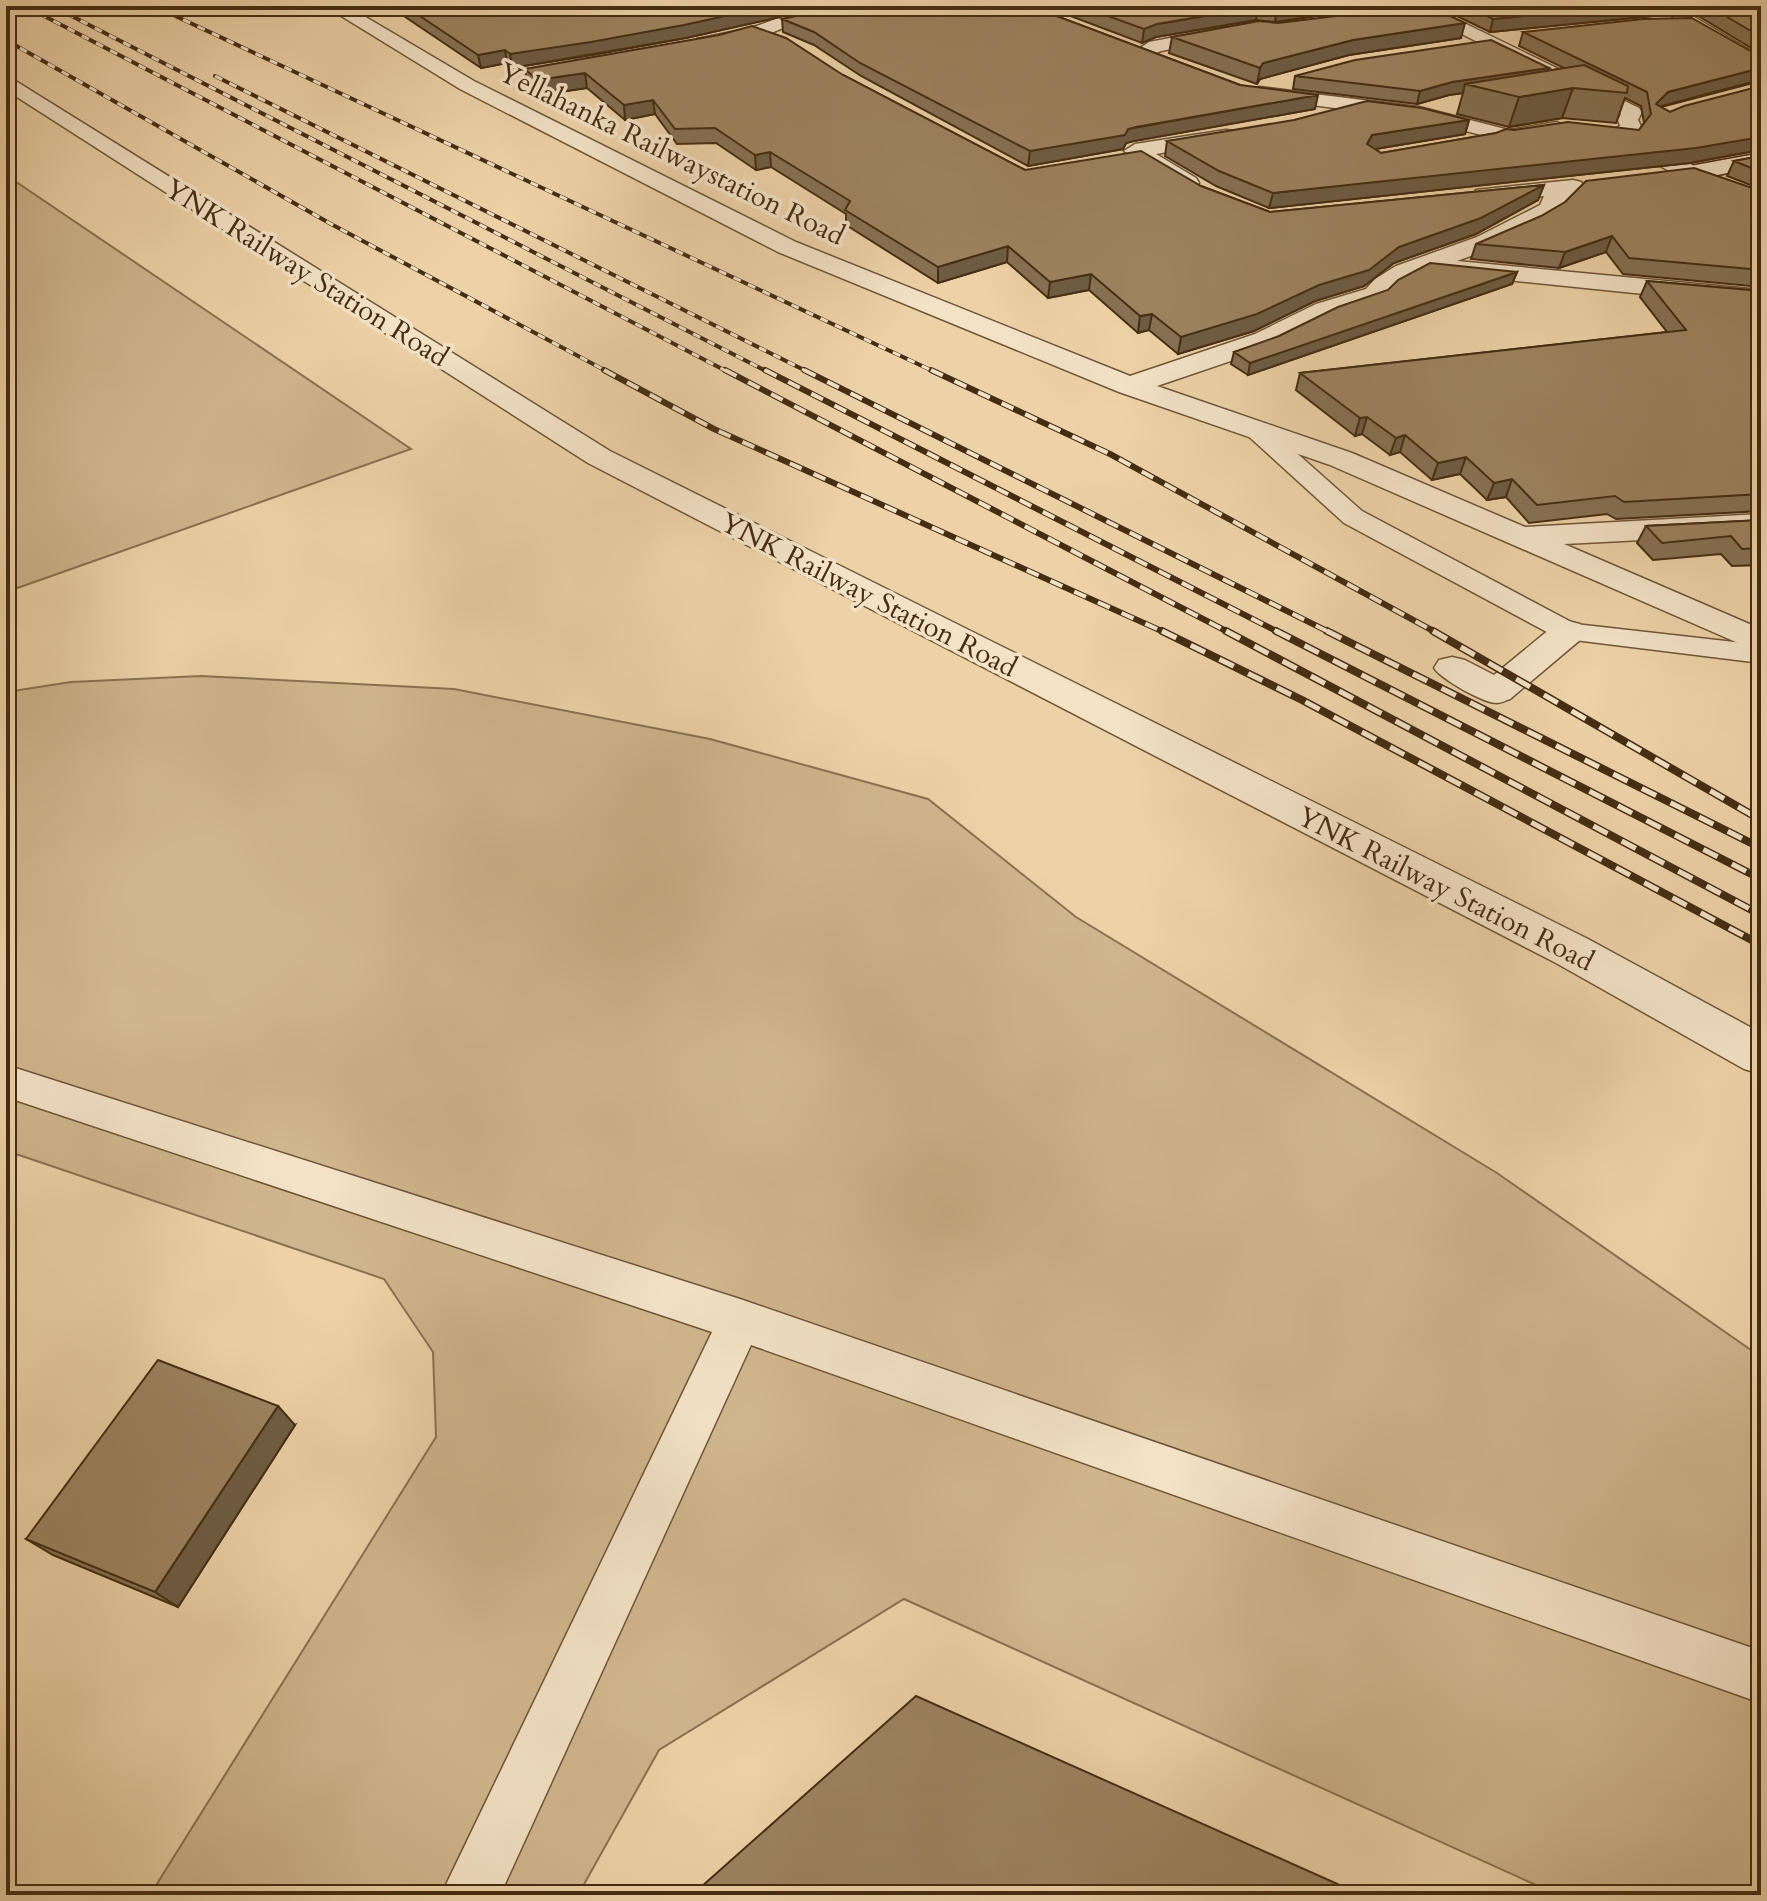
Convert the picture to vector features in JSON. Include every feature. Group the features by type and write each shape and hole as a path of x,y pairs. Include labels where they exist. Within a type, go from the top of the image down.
{"street":[{"name":"Yellahanka Railwaystation Road","path":"334,6 467,85 787,247 1129,386"},
{"path":"691,46 757,32 787,21 869,6"},
{"path":"1394,15 1420,8 1632,112 1618,129"},
{"path":"1663,15 1690,23 1761,65"},
{"path":"1142,53 1156,46 1241,31"},
{"path":"757,32 784,42"},
{"path":"1459,48 1525,37"},
{"path":"1117,45 1170,63"},
{"path":"1306,76 1242,90 1419,113 1509,136"},
{"path":"467,85 497,80"},
{"name":"YNK Railway Station Road","path":"6,81 599,457 1572,951 1761,1055"},
{"path":"1535,90 1576,85"},
{"path":"1419,113 1464,101"},
{"path":"1305,121 1363,106"},
{"path":"1618,129 1651,119"},
{"path":"1450,146 1563,127 1577,129"},
{"path":"1618,129 1690,173 1733,189"},
{"path":"1207,194 1135,151 1254,132"},
{"path":"1113,161 1142,156"},
{"path":"1654,178 1761,160"},
{"path":"1467,197 1600,184"},
{"path":"1129,386 1265,340 1325,310 1375,294 1384,284 1420,265 1486,242 1551,209 1554,198 1573,187"},
{"path":"1420,265 1761,298"},
{"path":"1129,386 1341,459 1522,536 1608,578 1761,642"},
{"path":"1522,536 1761,524"},
{"path":"1452,668 1497,691 1568,632"}],"lane":[{"path":"1254,428 1353,517 1568,632 1761,654"},
{"path":"6,1081 740,1320 1761,1677"},
{"path":"470,1895 740,1320"}],"shaded area":[{"path":"6,175 411,449 6,592"},
{"path":"201,676 454,689 710,739 928,799 1076,917 1497,1173 1761,1357 1761,1895 1558,1895 904,1599 659,1750 578,1895 150,1895 436,1437 433,1352 384,1279 19,1155 6,1154 6,692 71,682"}],"building":[{"path":"405,6 771,6 591,42 510,54 505,50 478,55"},
{"path":"845,6 1030,6 1240,85 1318,95 1136,127 1128,129 1125,135 1030,151 860,63 814,32 782,19"},
{"path":"1080,6 1298,6 1277,9 1258,7 1157,24 1144,29"},
{"path":"1429,6 1465,23 1353,40 1263,63 1260,68 1172,37 1259,21 1278,23"},
{"path":"1466,6 1629,6 1493,19"},
{"path":"1709,6 1761,9 1761,37"},
{"path":"1692,18 1761,57 1761,68 1668,92 1656,104 1670,112 1761,86 1761,137 1696,148 1273,193 1219,171 1167,141 1294,120 1367,101 1422,108 1469,120 1372,135 1367,144 1381,153 1506,129 1568,122 1639,130 1651,114 1647,92 1523,32 1643,19"},
{"path":"752,26 786,38 843,75 1025,170 1141,151 1201,186 1270,212 1544,185 1481,218 1399,247 1369,270 1319,285 1257,314 1181,337 1152,314 1140,316 1091,274 1050,282 1008,246 938,267 845,210 850,201 770,152 755,155 715,128 675,129 653,100 624,105 585,73 537,80 525,69 719,35"},
{"path":"1491,40 1549,68 1452,82 1420,91 1295,76 1355,60"},
{"path":"1584,65 1628,86 1627,93 1573,88 1519,97 1465,84"},
{"path":"1761,156 1761,172 1734,161"},
{"path":"1694,168 1761,191 1761,270 1629,258 1612,236 1565,252 1476,244 1541,216 1565,202 1586,181"},
{"path":"1430,263 1517,272 1250,363 1234,352 1279,336 1338,307 1388,290 1398,280"},
{"path":"1647,281 1761,291 1761,494 1624,502 1615,496 1537,505 1512,479 1494,483 1466,457 1438,463 1405,435 1396,438 1367,417 1360,418 1300,373 1686,330"},
{"path":"1761,520 1761,548 1742,549 1731,536 1662,543 1646,526"},
{"path":"158,1360 278,1406 155,1592 26,1539"},
{"path":"916,1696 1362,1895 692,1895"}],"railway":[{"path":"25,6 728,372"},
{"path":"52,6 768,372"},
{"path":"154,6 935,372"},
{"path":"6,40 331,224 608,372"},
{"path":"215,76 808,372"},
{"path":"604,370 714,429 1166,633"},
{"path":"725,370 1230,633"},
{"path":"765,370 1280,633"},
{"path":"804,370 1331,633"},
{"path":"931,370 1110,454 1437,633"},
{"path":"1162,631 1302,700 1761,945"},
{"path":"1226,631 1761,915"},
{"path":"1276,631 1761,879"},
{"path":"1327,631 1331,633"},
{"path":"1433,631 1761,820"},
{"path":"1331,633 1761,848"}]}
